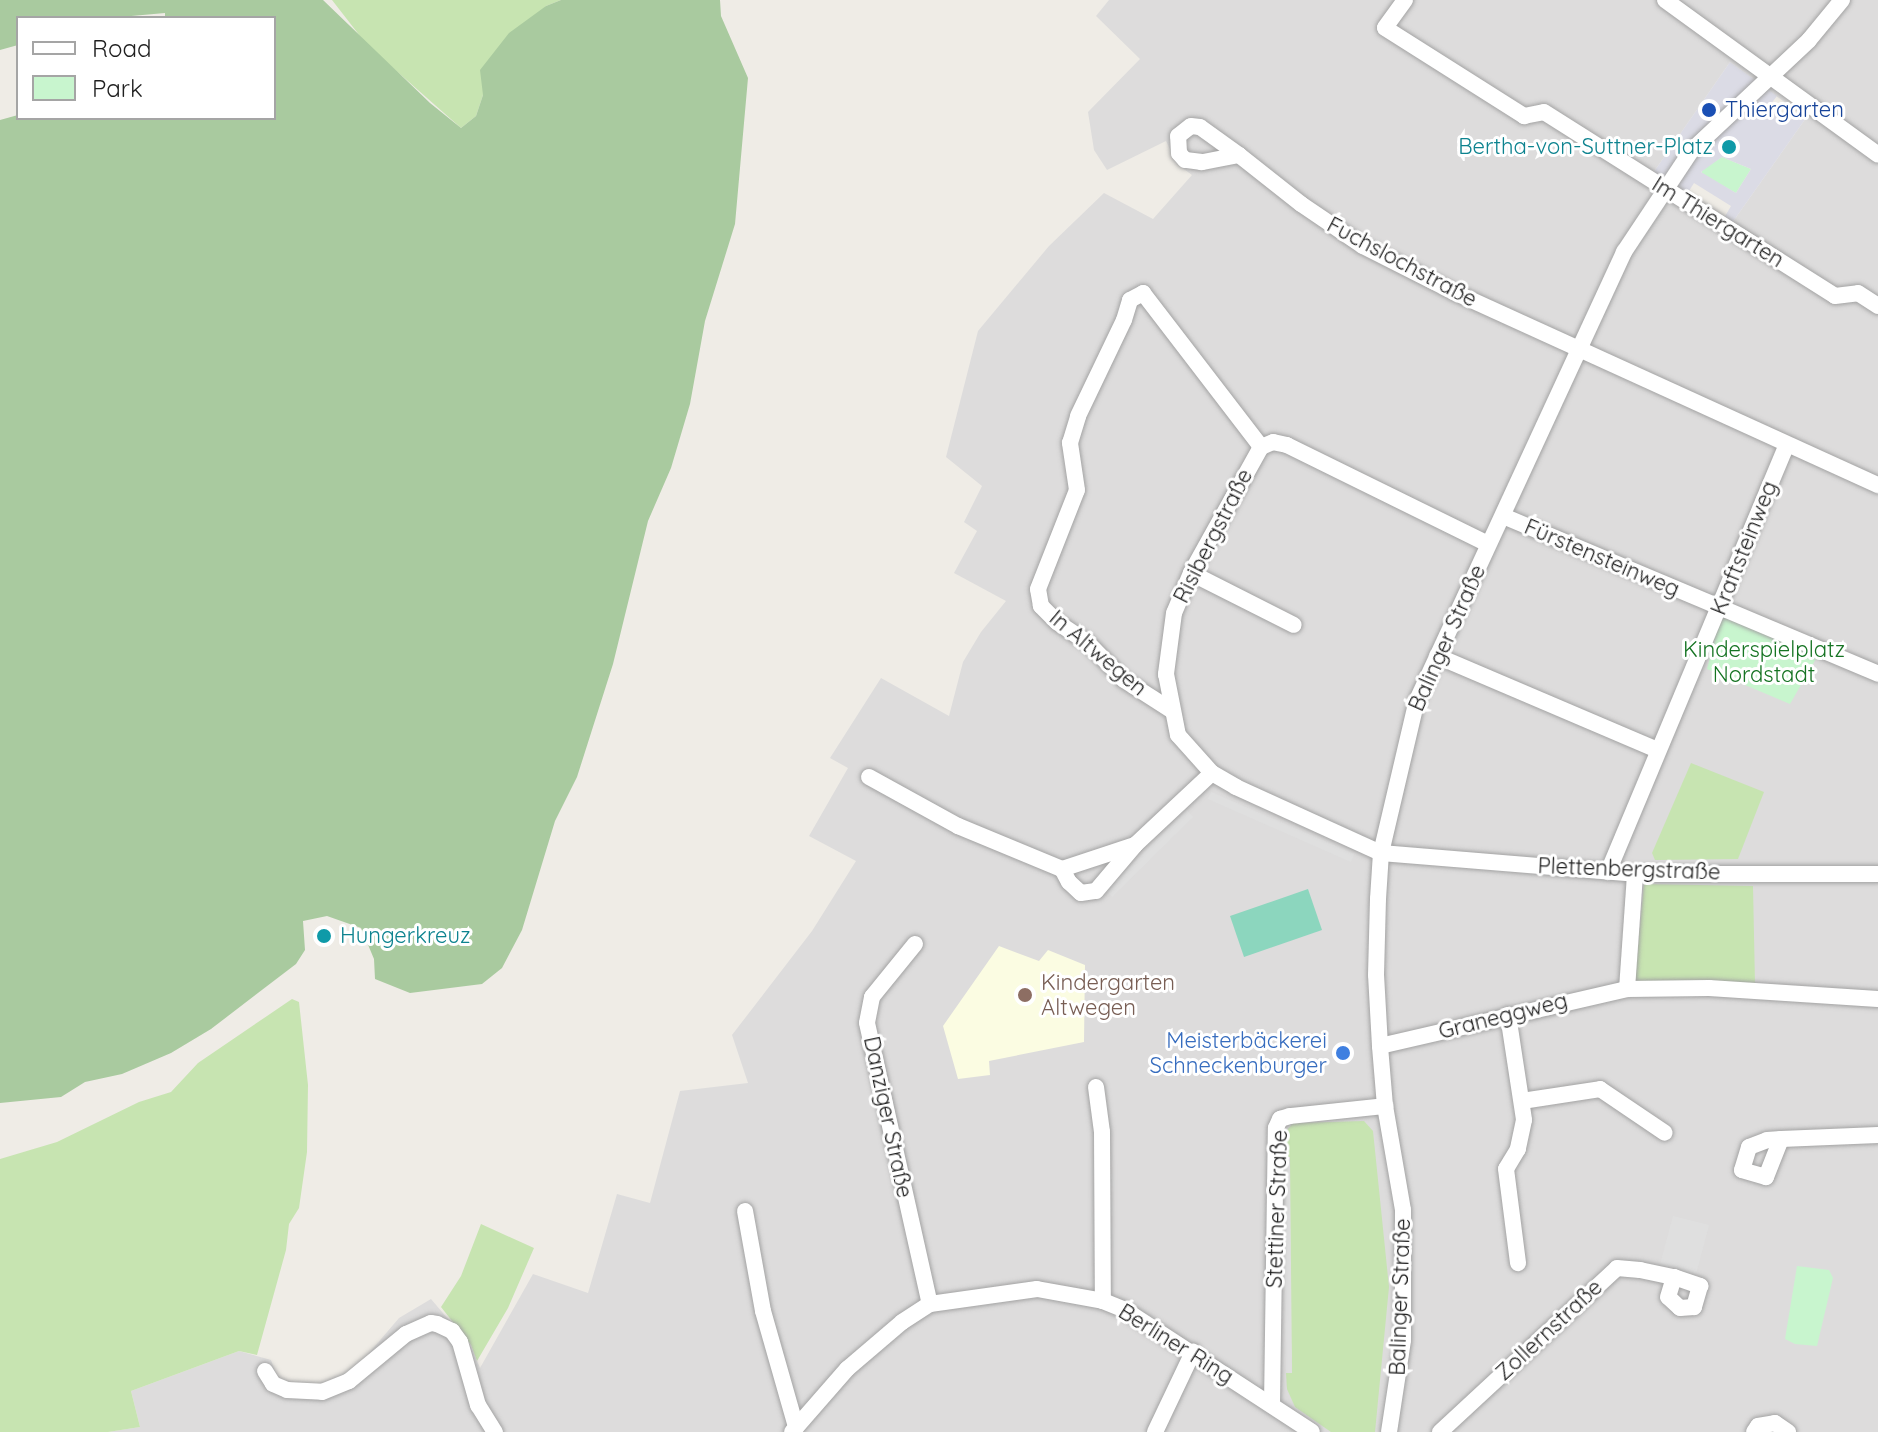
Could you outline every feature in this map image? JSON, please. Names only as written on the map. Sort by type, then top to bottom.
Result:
[{"type":"street","name":"Im Thiergarten","points":[[1405,0],[1385,28],[1524,116],[1544,112],[1835,296],[1858,293],[1878,306]]},
{"type":"street","points":[[1665,0],[1878,155]]},
{"type":"street","name":"Balinger Straße","points":[[1389,1432],[1403,1340],[1403,1210],[1385,1106],[1376,975],[1381,853],[1417,700],[1624,252],[1664,188],[1696,146],[1821,29],[1842,0]]},
{"type":"street","name":"Fuchslochstraße","points":[[1239,155],[1345,235],[1454,292],[1578,349]]},
{"type":"street","name":"In Altwegen","points":[[1171,710],[1124,680],[1088,643],[1057,622],[1041,606],[1038,589],[1077,490],[1070,443],[1078,416],[1124,320],[1130,300],[1143,293],[1261,447]]},
{"type":"street","points":[[1578,349],[1878,485]]},
{"type":"street","name":"Risibergstraße","points":[[1381,853],[1212,773],[1178,735],[1166,674],[1174,613],[1191,573],[1261,447],[1273,442],[1287,445],[1488,544]]},
{"type":"street","name":"Kraftsteinweg","points":[[1608,872],[1787,445]]},
{"type":"street","name":"Fürstensteinweg","points":[[1503,516],[1878,674]]},
{"type":"street","points":[[1191,573],[1294,625]]},
{"type":"street","points":[[1437,656],[1657,750]]},
{"type":"street","points":[[869,777],[958,826],[1062,869],[1069,882],[1081,893],[1096,891],[1135,845],[1212,773]]},
{"type":"street","points":[[1062,869],[1135,845]]},
{"type":"street","name":"Plettenbergstraße","points":[[1381,853],[1635,874],[1878,874]]},
{"type":"street","points":[[1627,989],[1635,874]]},
{"type":"street","name":"Danziger Straße","points":[[915,944],[872,997],[867,1023],[930,1304]]},
{"type":"street","name":"Graneggweg","points":[[1380,1046],[1627,989],[1709,988],[1878,999]]},
{"type":"street","points":[[1508,1015],[1524,1120],[1518,1149],[1506,1169],[1518,1263]]},
{"type":"street","points":[[1096,1087],[1102,1132],[1103,1301]]},
{"type":"street","points":[[1522,1101],[1600,1089],[1665,1133]]},
{"type":"street","name":"Stettiner Straße","points":[[1272,1405],[1276,1128],[1280,1119],[1290,1116],[1385,1106]]},
{"type":"street","points":[[1781,1139],[1878,1135]]},
{"type":"street","points":[[745,1211],[763,1311],[794,1429]]},
{"type":"street","name":"Zollernstraße","points":[[1440,1432],[1617,1268],[1674,1277]]},
{"type":"street","name":"Berliner Ring","points":[[794,1429],[847,1369],[902,1322],[930,1304],[1037,1289],[1103,1301],[1148,1323],[1312,1432]]},
{"type":"street","points":[[265,1371],[273,1384],[287,1390],[322,1392],[349,1381],[406,1334],[431,1323],[437,1324],[452,1331],[460,1342],[478,1405],[495,1432]]},
{"type":"street","points":[[1155,1432],[1193,1352]]},
{"type":"street","points":[[1754,1432],[1758,1426],[1775,1423],[1788,1432]]},
{"type":"shaded area","points":[[1109,0],[1878,0],[1878,1432],[108,1432],[140,1427],[131,1391],[239,1351],[271,1360],[278,1379],[290,1386],[323,1387],[346,1376],[399,1318],[431,1299],[471,1346],[480,1368],[533,1274],[588,1293],[617,1194],[650,1203],[680,1091],[748,1083],[732,1035],[812,931],[856,861],[809,836],[848,768],[830,758],[881,678],[949,716],[963,662],[981,632],[1006,601],[954,573],[977,531],[964,522],[982,486],[946,457],[978,331],[1049,246],[1104,193],[1153,219],[1192,175],[1177,164],[1166,141],[1107,170],[1094,150],[1088,112],[1140,59],[1096,16]],"holes":[[[1730,62],[1806,118],[1732,223],[1653,173]]]},
{"type":"shaded area","name":"Bertha-von-Suttner-Platz","points":[[1730,62],[1777,96],[1770,105],[1791,120],[1798,111],[1806,118],[1732,223],[1724,218],[1731,206],[1694,183],[1687,194],[1653,173]],"holes":[[[1722,157],[1751,169],[1736,193],[1701,172]]]},
{"type":"shaded area","points":[[1211,792],[1354,854],[1351,862],[1208,799]]},
{"type":"shaded area","points":[[1187,810],[1193,817],[1112,897],[1106,890]]},
{"type":"shaded area","name":"Kindergarten Altwegen","points":[[999,946],[1039,961],[1048,950],[1085,965],[1084,1042],[989,1061],[990,1075],[958,1079],[943,1026]]},
{"type":"shaded area","points":[[1283,1157],[1290,1157],[1292,1373],[1286,1373]]},
{"type":"shaded area","points":[[1673,1216],[1709,1225],[1696,1274],[1660,1265]]},
{"type":"green space","points":[[0,0],[323,0],[430,103],[461,128],[476,116],[483,95],[480,70],[509,33],[546,6],[561,0],[720,0],[721,16],[748,78],[735,224],[705,321],[690,404],[671,468],[648,521],[613,664],[577,777],[555,821],[522,930],[502,968],[482,984],[410,993],[375,979],[374,959],[361,928],[327,916],[303,921],[305,950],[296,964],[211,1029],[171,1053],[122,1074],[85,1082],[61,1097],[0,1103],[0,120],[16,116],[16,120],[276,120],[276,16],[165,16],[165,13],[16,16],[16,46],[0,50]]},
{"type":"green space","points":[[332,0],[561,0],[546,6],[483,95],[476,116],[461,128],[367,45]]},
{"type":"green space","points":[[1722,157],[1751,169],[1736,193],[1702,174],[1702,170]]},
{"type":"green space","name":"Kinderspielplatz Nordstadt","points":[[1720,617],[1772,634],[1817,657],[1790,704],[1707,669]]},
{"type":"green space","points":[[1691,763],[1764,792],[1738,859],[1655,860],[1652,853]]},
{"type":"green space","points":[[1644,884],[1753,886],[1755,984],[1634,989]]},
{"type":"green space","points":[[1308,889],[1322,930],[1244,957],[1230,916]]},
{"type":"green space","points":[[292,999],[299,1002],[308,1085],[307,1152],[299,1208],[289,1224],[286,1250],[257,1355],[239,1351],[131,1391],[140,1427],[108,1432],[0,1432],[0,1159],[57,1142],[139,1102],[171,1092],[198,1063]]},
{"type":"green space","points":[[1364,1121],[1373,1131],[1389,1287],[1375,1432],[1331,1432],[1295,1407],[1287,1389],[1286,1373],[1292,1373],[1285,1132],[1293,1123]]},
{"type":"green space","points":[[481,1224],[534,1248],[508,1308],[477,1361],[471,1345],[441,1307],[461,1276]]},
{"type":"green space","points":[[1797,1266],[1829,1270],[1833,1278],[1817,1346],[1795,1344],[1785,1339]]},
{"type":"place","name":"Thiergarten","points":[[1709,110]]},
{"type":"place","name":"Bertha-von-Suttner-Platz","points":[[1729,147]]},
{"type":"place","name":"Hungerkreuz","points":[[324,936]]},
{"type":"place","name":"Kindergarten Altwegen","points":[[1025,995]]},
{"type":"place","name":"Meisterbäckerei Schneckenburger","points":[[1343,1053]]}]
